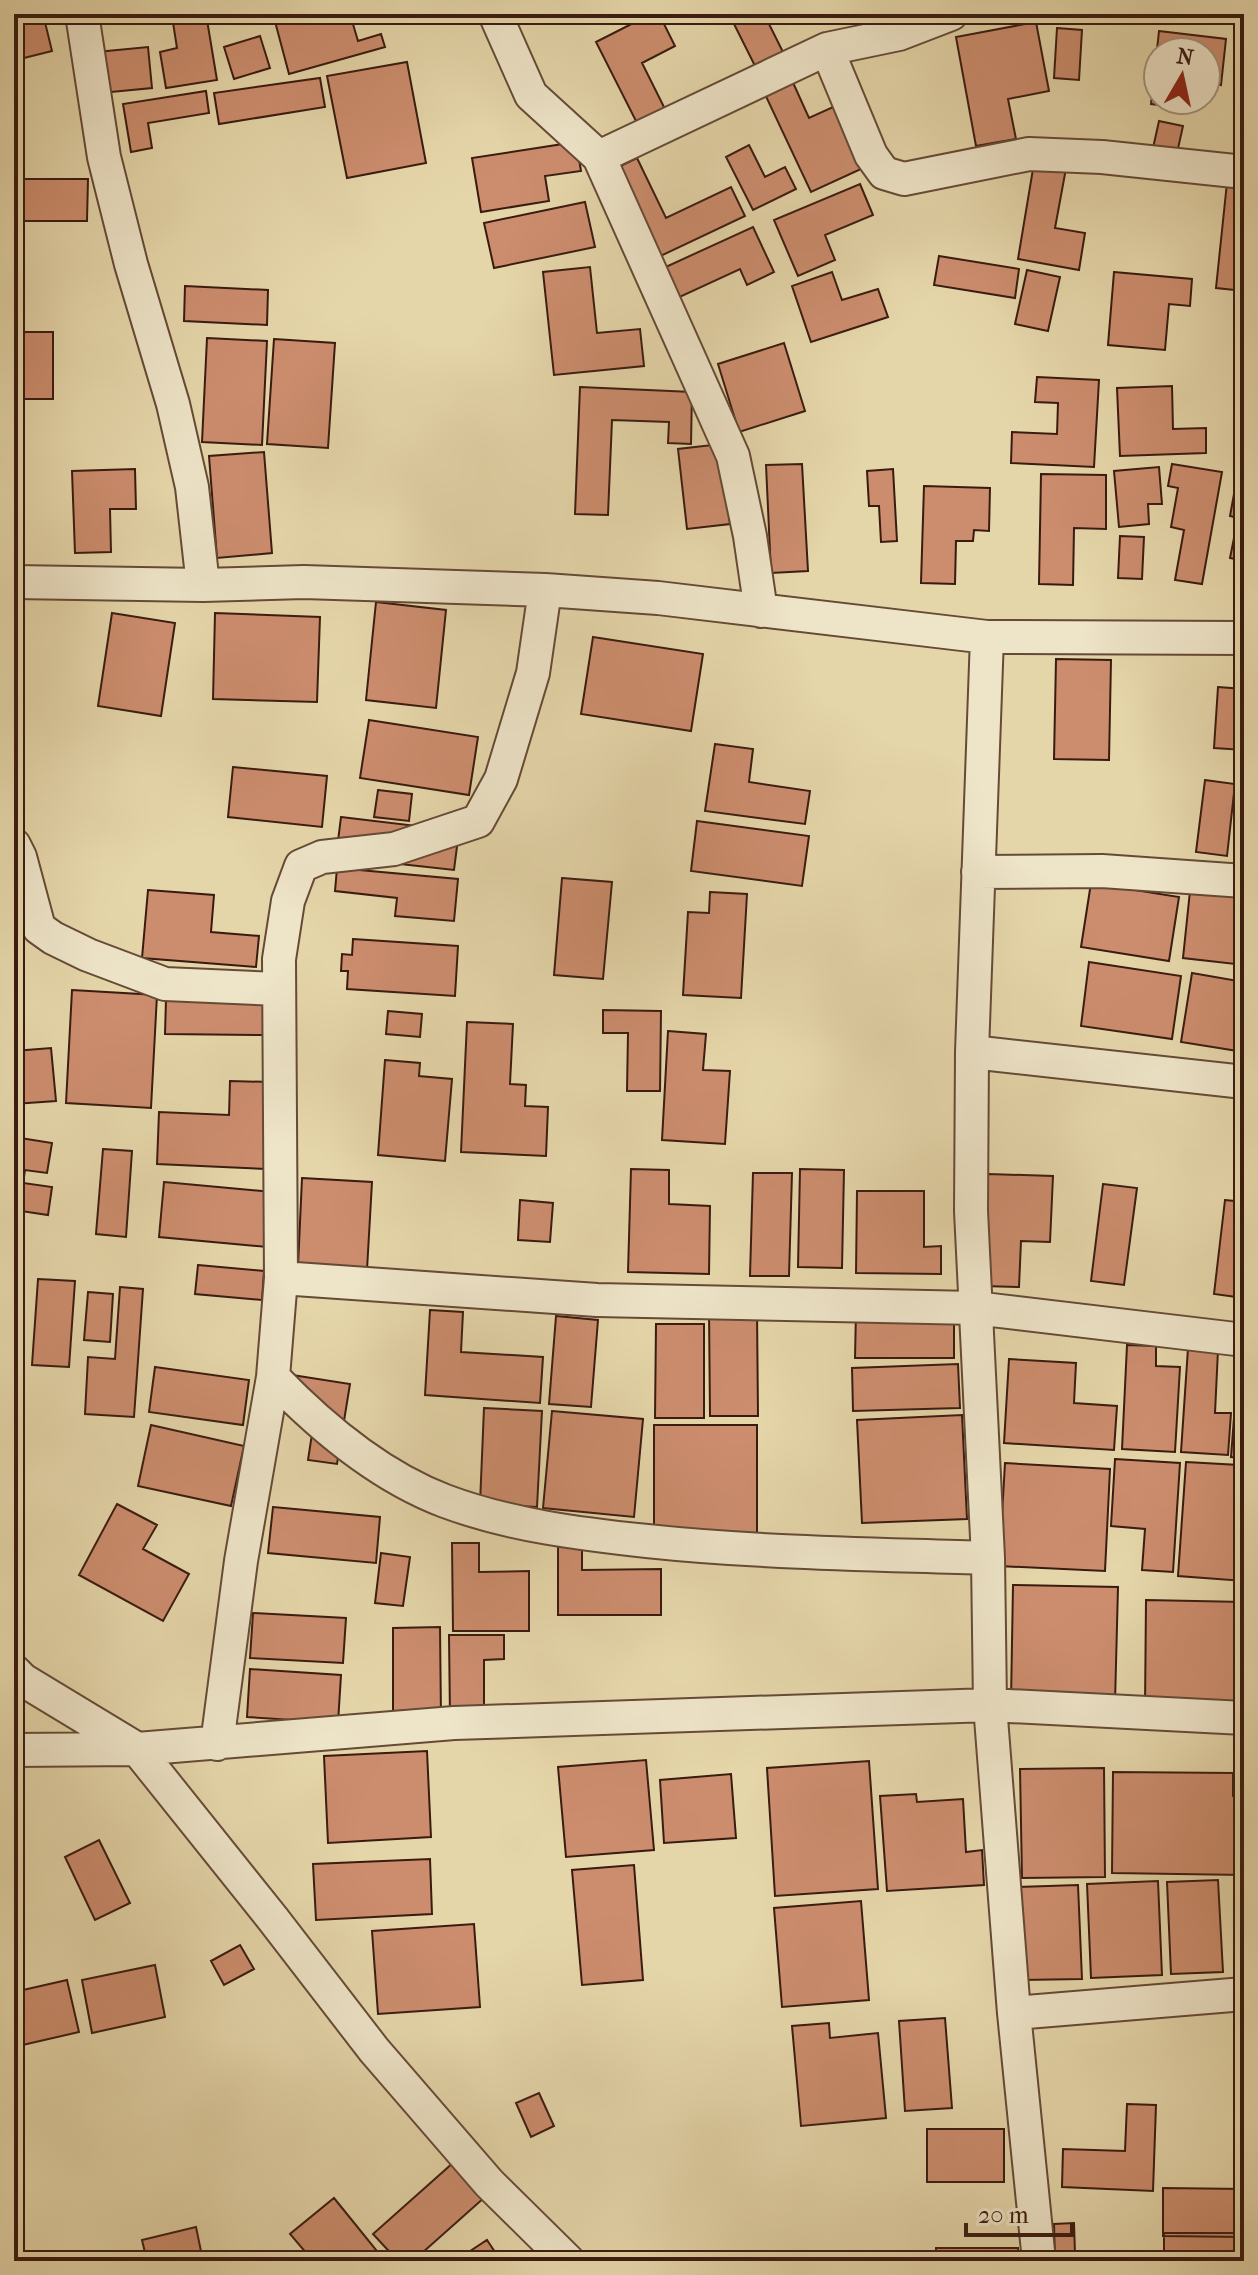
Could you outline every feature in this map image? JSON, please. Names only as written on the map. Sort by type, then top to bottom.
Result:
[{"type":"street","points":[[82,14],[104,157],[131,264],[173,404],[192,487],[203,585]]},
{"type":"street","points":[[495,14],[531,95],[599,157],[733,456],[750,536],[761,611]]},
{"type":"street","points":[[599,157],[827,49],[899,34],[951,14]]},
{"type":"street","points":[[827,49],[871,155],[884,173],[904,179],[1029,154],[1102,157],[1244,172]]},
{"type":"street","points":[[14,582],[203,585],[304,582],[545,590],[658,598],[987,637],[1244,638]]},
{"type":"street","points":[[217,1744],[241,1561],[273,1377],[281,1278],[279,959],[288,901],[301,866],[322,857],[394,849],[478,821],[501,779],[533,673],[545,590]]},
{"type":"street","points":[[987,637],[972,1052],[971,1211],[988,1558],[990,1705],[1014,2013],[1039,2261]]},
{"type":"street","points":[[14,845],[39,928],[53,938],[88,955],[165,984],[279,989]]},
{"type":"street","points":[[978,872],[1102,871],[1244,881]]},
{"type":"street","points":[[972,1052],[1244,1082]]},
{"type":"street","points":[[281,1278],[597,1300],[975,1308],[1244,1340]]},
{"type":"street","points":[[273,1377],[311,1417],[381,1468],[443,1500],[503,1518],[592,1536],[722,1549],[988,1558]]},
{"type":"street","points":[[14,1671],[23,1680],[137,1749],[374,2050],[489,2183],[568,2261]]},
{"type":"street","points":[[14,1750],[137,1749],[454,1723],[990,1705],[1244,1718]]},
{"type":"street","points":[[1014,2013],[1244,1994]]},
{"type":"building","points":[[14,14],[43,14],[52,51],[16,60]]},
{"type":"building","points":[[206,14],[217,80],[166,88],[160,52],[177,48],[172,16]]},
{"type":"building","points":[[273,14],[350,14],[358,41],[381,34],[385,47],[289,74]]},
{"type":"building","points":[[651,14],[659,14],[675,46],[642,63],[666,111],[638,125],[596,42]]},
{"type":"building","points":[[729,14],[764,14],[786,58],[758,72]]},
{"type":"building","points":[[1036,22],[1049,91],[1008,99],[1016,139],[976,146],[956,37]]},
{"type":"building","points":[[1057,28],[1082,30],[1079,80],[1054,78]]},
{"type":"building","points":[[1159,31],[1201,36],[1158,36]]},
{"type":"building","points":[[260,36],[270,68],[234,79],[224,47]]},
{"type":"building","points":[[1222,39],[1226,39],[1222,76]]},
{"type":"building","points":[[148,47],[152,88],[101,93],[97,52]]},
{"type":"building","points":[[407,62],[426,163],[347,178],[327,76]]},
{"type":"building","points":[[790,76],[809,118],[833,107],[861,169],[811,192],[762,88]]},
{"type":"building","points":[[320,78],[325,107],[219,124],[214,93]]},
{"type":"building","points":[[206,91],[209,113],[148,123],[152,148],[131,152],[123,104]]},
{"type":"building","points":[[1159,121],[1183,126],[1177,153],[1153,148]]},
{"type":"building","points":[[576,142],[581,171],[545,176],[549,201],[481,212],[472,158]]},
{"type":"building","points":[[749,145],[765,177],[785,167],[796,189],[753,210],[726,157]]},
{"type":"building","points":[[1035,157],[1067,163],[1055,228],[1085,233],[1079,270],[1018,259]]},
{"type":"building","points":[[637,158],[666,218],[731,187],[745,216],[652,260],[610,171]]},
{"type":"building","points":[[1228,173],[1244,175],[1244,291],[1216,288]]},
{"type":"building","points":[[14,179],[88,179],[87,221],[14,221]]},
{"type":"building","points":[[860,184],[873,215],[825,235],[835,260],[798,276],[774,220]]},
{"type":"building","points":[[585,202],[595,247],[494,268],[484,223]]},
{"type":"building","points":[[753,227],[774,272],[747,285],[740,269],[671,301],[657,271]]},
{"type":"building","points":[[939,256],[1019,269],[1015,298],[934,285]]},
{"type":"building","points":[[590,267],[597,333],[640,329],[644,366],[554,375],[543,272]]},
{"type":"building","points":[[1027,270],[1060,277],[1048,331],[1015,324]]},
{"type":"building","points":[[832,272],[842,300],[878,289],[888,317],[811,342],[792,286]]},
{"type":"building","points":[[1114,272],[1192,279],[1190,306],[1169,304],[1165,350],[1108,345]]},
{"type":"building","points":[[185,286],[268,290],[267,325],[184,321]]},
{"type":"building","points":[[14,332],[53,332],[53,399],[14,399]]},
{"type":"building","points":[[207,338],[267,341],[262,445],[202,442]]},
{"type":"building","points":[[274,339],[335,343],[328,448],[267,444]]},
{"type":"building","points":[[784,343],[805,411],[739,432],[718,364]]},
{"type":"building","points":[[1037,377],[1099,380],[1094,467],[1011,463],[1012,432],[1057,434],[1058,403],[1035,402]]},
{"type":"building","points":[[1172,386],[1173,429],[1206,428],[1206,453],[1120,456],[1117,388]]},
{"type":"building","points":[[580,387],[692,392],[691,444],[668,443],[669,422],[612,420],[608,515],[575,514]]},
{"type":"building","points":[[721,444],[730,524],[687,529],[678,449]]},
{"type":"building","points":[[264,452],[272,553],[217,558],[209,456]]},
{"type":"building","points":[[1240,461],[1244,462],[1244,561],[1230,558],[1238,518],[1230,516]]},
{"type":"building","points":[[802,464],[808,571],[771,573],[766,465]]},
{"type":"building","points":[[1172,464],[1222,472],[1202,584],[1175,580],[1184,530],[1171,527],[1178,488],[1168,486]]},
{"type":"building","points":[[1159,467],[1162,504],[1148,504],[1149,524],[1119,527],[1114,471]]},
{"type":"building","points":[[135,469],[136,509],[110,509],[111,552],[75,553],[72,471]]},
{"type":"building","points":[[893,469],[897,541],[881,542],[879,506],[869,506],[867,471]]},
{"type":"building","points":[[1041,474],[1106,475],[1106,529],[1074,528],[1073,585],[1039,584]]},
{"type":"building","points":[[924,486],[990,488],[989,531],[974,530],[973,541],[956,541],[955,584],[921,583]]},
{"type":"building","points":[[1120,536],[1144,537],[1142,579],[1118,578]]},
{"type":"building","points":[[376,602],[446,610],[436,708],[366,700]]},
{"type":"building","points":[[112,613],[175,623],[161,716],[98,706]]},
{"type":"building","points":[[215,613],[320,617],[317,702],[213,699]]},
{"type":"building","points":[[593,637],[703,654],[691,731],[581,714]]},
{"type":"building","points":[[1241,647],[1244,647],[1244,680],[1238,680]]},
{"type":"building","points":[[1056,659],[1111,660],[1109,760],[1054,759]]},
{"type":"building","points":[[1218,687],[1244,689],[1244,750],[1214,748]]},
{"type":"building","points":[[369,720],[478,737],[469,795],[360,778]]},
{"type":"building","points":[[715,744],[753,749],[749,782],[810,791],[805,824],[705,811]]},
{"type":"building","points":[[233,767],[327,776],[322,827],[228,817]]},
{"type":"building","points":[[1205,780],[1235,784],[1227,856],[1196,852]]},
{"type":"building","points":[[378,790],[412,794],[409,821],[374,817]]},
{"type":"building","points":[[341,817],[459,831],[454,870],[400,864],[338,841]]},
{"type":"building","points":[[697,821],[809,836],[802,886],[691,871]]},
{"type":"building","points":[[337,868],[458,879],[454,921],[395,916],[397,898],[335,891]]},
{"type":"building","points":[[562,878],[612,882],[603,979],[554,975]]},
{"type":"building","points":[[1091,883],[1179,897],[1169,961],[1081,947]]},
{"type":"building","points":[[148,890],[214,895],[211,932],[259,936],[256,967],[142,958]]},
{"type":"building","points":[[1190,891],[1244,897],[1244,965],[1183,958]]},
{"type":"building","points":[[710,892],[747,894],[741,998],[683,995],[688,912],[709,913]]},
{"type":"building","points":[[353,939],[458,946],[455,996],[347,989],[348,971],[341,971],[342,954],[352,955]]},
{"type":"building","points":[[1089,962],[1181,976],[1172,1039],[1081,1026]]},
{"type":"building","points":[[1192,973],[1244,982],[1244,1052],[1181,1042]]},
{"type":"building","points":[[72,990],[157,995],[151,1108],[66,1103]]},
{"type":"building","points":[[166,999],[264,1000],[263,1035],[165,1034]]},
{"type":"building","points":[[603,1010],[661,1011],[660,1091],[627,1091],[628,1033],[603,1033]]},
{"type":"building","points":[[388,1011],[422,1014],[420,1037],[386,1034]]},
{"type":"building","points":[[467,1022],[513,1024],[510,1084],[526,1085],[525,1106],[548,1107],[546,1156],[461,1152]]},
{"type":"building","points":[[668,1031],[706,1034],[703,1070],[730,1071],[725,1144],[662,1140]]},
{"type":"building","points":[[51,1048],[56,1101],[14,1104],[14,1051]]},
{"type":"building","points":[[385,1060],[420,1063],[419,1076],[452,1079],[445,1161],[378,1155]]},
{"type":"building","points":[[230,1081],[270,1082],[267,1169],[157,1164],[159,1112],[229,1115]]},
{"type":"building","points":[[14,1137],[52,1143],[47,1173],[25,1170],[23,1183],[52,1187],[48,1215],[14,1210]]},
{"type":"building","points":[[103,1149],[132,1151],[126,1237],[96,1234]]},
{"type":"building","points":[[631,1169],[669,1170],[669,1204],[710,1206],[709,1274],[628,1272]]},
{"type":"building","points":[[800,1169],[844,1170],[842,1268],[798,1267]]},
{"type":"building","points":[[753,1173],[792,1173],[789,1276],[750,1276]]},
{"type":"building","points":[[988,1174],[1053,1176],[1050,1242],[1021,1241],[1019,1287],[983,1286]]},
{"type":"building","points":[[302,1178],[372,1182],[367,1270],[298,1266]]},
{"type":"building","points":[[164,1182],[272,1192],[267,1247],[159,1237]]},
{"type":"building","points":[[1103,1184],[1137,1188],[1124,1285],[1091,1281]]},
{"type":"building","points":[[857,1191],[924,1191],[924,1247],[941,1246],[941,1274],[856,1273]]},
{"type":"building","points":[[520,1200],[553,1203],[550,1242],[518,1240]]},
{"type":"building","points":[[1225,1200],[1244,1202],[1244,1298],[1214,1294]]},
{"type":"building","points":[[198,1265],[264,1271],[262,1300],[195,1294]]},
{"type":"building","points":[[38,1279],[75,1281],[69,1367],[32,1365]]},
{"type":"building","points":[[120,1287],[143,1289],[134,1417],[85,1414],[88,1357],[115,1359]]},
{"type":"building","points":[[88,1292],[113,1294],[110,1342],[84,1340]]},
{"type":"building","points":[[430,1310],[463,1312],[461,1352],[543,1357],[540,1403],[425,1395]]},
{"type":"building","points":[[709,1310],[757,1310],[758,1416],[710,1416]]},
{"type":"building","points":[[856,1311],[954,1312],[954,1358],[855,1358]]},
{"type":"building","points":[[556,1316],[598,1320],[591,1407],[549,1404]]},
{"type":"building","points":[[656,1324],[704,1324],[704,1418],[655,1418]]},
{"type":"building","points":[[1127,1345],[1156,1346],[1156,1366],[1180,1367],[1175,1452],[1122,1449]]},
{"type":"building","points":[[1188,1348],[1218,1350],[1215,1413],[1231,1413],[1228,1455],[1181,1452]]},
{"type":"building","points":[[1009,1359],[1076,1363],[1074,1403],[1117,1406],[1114,1450],[1004,1443]]},
{"type":"building","points":[[958,1364],[960,1408],[853,1411],[852,1368]]},
{"type":"building","points":[[155,1367],[249,1380],[243,1425],[149,1412]]},
{"type":"building","points":[[286,1374],[350,1384],[337,1464],[308,1460],[316,1408]]},
{"type":"building","points":[[484,1408],[542,1411],[537,1507],[480,1504]]},
{"type":"building","points":[[552,1411],[643,1419],[634,1517],[543,1508]]},
{"type":"building","points":[[962,1415],[967,1519],[862,1523],[857,1420]]},
{"type":"building","points":[[1234,1418],[1244,1418],[1244,1458],[1231,1457]]},
{"type":"building","points":[[151,1425],[244,1446],[231,1506],[138,1486]]},
{"type":"building","points":[[654,1425],[757,1425],[757,1534],[654,1535]]},
{"type":"building","points":[[1115,1459],[1180,1463],[1173,1572],[1142,1570],[1145,1529],[1111,1526]]},
{"type":"building","points":[[1186,1462],[1239,1465],[1234,1535],[1244,1536],[1244,1581],[1178,1576]]},
{"type":"building","points":[[1005,1463],[1110,1469],[1105,1571],[999,1566]]},
{"type":"building","points":[[117,1504],[157,1525],[143,1549],[189,1574],[163,1621],[79,1575]]},
{"type":"building","points":[[273,1507],[380,1517],[376,1563],[268,1553]]},
{"type":"building","points":[[452,1543],[479,1543],[479,1572],[529,1571],[529,1631],[453,1631]]},
{"type":"building","points":[[582,1546],[582,1570],[661,1569],[661,1615],[558,1615],[558,1547]]},
{"type":"building","points":[[381,1553],[410,1557],[403,1606],[375,1603]]},
{"type":"building","points":[[1013,1585],[1118,1587],[1115,1703],[1011,1701]]},
{"type":"building","points":[[1146,1600],[1244,1602],[1244,1710],[1145,1709]]},
{"type":"building","points":[[253,1613],[346,1618],[343,1663],[250,1658]]},
{"type":"building","points":[[440,1627],[441,1718],[393,1719],[393,1628]]},
{"type":"building","points":[[449,1635],[504,1635],[504,1659],[484,1660],[484,1717],[450,1717]]},
{"type":"building","points":[[250,1669],[341,1675],[338,1723],[247,1717]]},
{"type":"building","points":[[427,1751],[431,1837],[328,1843],[324,1756]]},
{"type":"building","points":[[646,1760],[654,1850],[566,1857],[558,1767]]},
{"type":"building","points":[[869,1761],[878,1889],[775,1896],[767,1768]]},
{"type":"building","points":[[1104,1768],[1105,1877],[1022,1878],[1020,1769]]},
{"type":"building","points":[[1113,1772],[1233,1773],[1233,1796],[1244,1796],[1244,1875],[1112,1873]]},
{"type":"building","points":[[731,1774],[736,1838],[664,1843],[660,1780]]},
{"type":"building","points":[[916,1794],[917,1802],[963,1799],[966,1852],[982,1850],[984,1885],[887,1891],[880,1796]]},
{"type":"building","points":[[99,1840],[130,1903],[95,1920],[65,1857]]},
{"type":"building","points":[[430,1859],[432,1914],[316,1920],[313,1864]]},
{"type":"building","points":[[634,1865],[643,1980],[582,1985],[572,1870]]},
{"type":"building","points":[[1218,1880],[1223,1972],[1171,1974],[1167,1882]]},
{"type":"building","points":[[1158,1881],[1162,1975],[1091,1978],[1087,1884]]},
{"type":"building","points":[[1078,1885],[1082,1979],[1022,1980],[1018,1887]]},
{"type":"building","points":[[861,1901],[869,2000],[782,2007],[774,1908]]},
{"type":"building","points":[[474,1924],[480,2007],[378,2014],[372,1931]]},
{"type":"building","points":[[240,1945],[254,1969],[224,1985],[211,1961]]},
{"type":"building","points":[[155,1965],[165,2017],[92,2033],[82,1980]]},
{"type":"building","points":[[67,1980],[79,2032],[14,2047],[14,1992]]},
{"type":"building","points":[[945,2018],[952,2108],[905,2111],[899,2021]]},
{"type":"building","points":[[829,2023],[830,2038],[878,2033],[886,2118],[801,2126],[792,2026]]},
{"type":"building","points":[[539,2093],[554,2126],[531,2137],[516,2103]]},
{"type":"building","points":[[1127,2104],[1156,2105],[1153,2191],[1062,2187],[1063,2149],[1125,2151]]},
{"type":"building","points":[[927,2129],[1004,2129],[1004,2182],[927,2182]]},
{"type":"building","points":[[454,2162],[485,2197],[413,2261],[398,2261],[373,2234]]},
{"type":"building","points":[[1163,2188],[1244,2189],[1244,2237],[1163,2236]]},
{"type":"building","points":[[334,2198],[385,2261],[313,2261],[290,2234]]},
{"type":"building","points":[[1074,2223],[1075,2254],[1124,2252],[1125,2261],[1055,2261],[1054,2224]]},
{"type":"building","points":[[196,2227],[203,2261],[147,2261],[142,2240]]},
{"type":"building","points":[[1164,2233],[1244,2233],[1244,2261],[1164,2261]]},
{"type":"building","points":[[487,2240],[501,2261],[459,2261],[458,2259]]},
{"type":"building","points":[[936,2248],[1018,2248],[1018,2261],[936,2261]]}]
